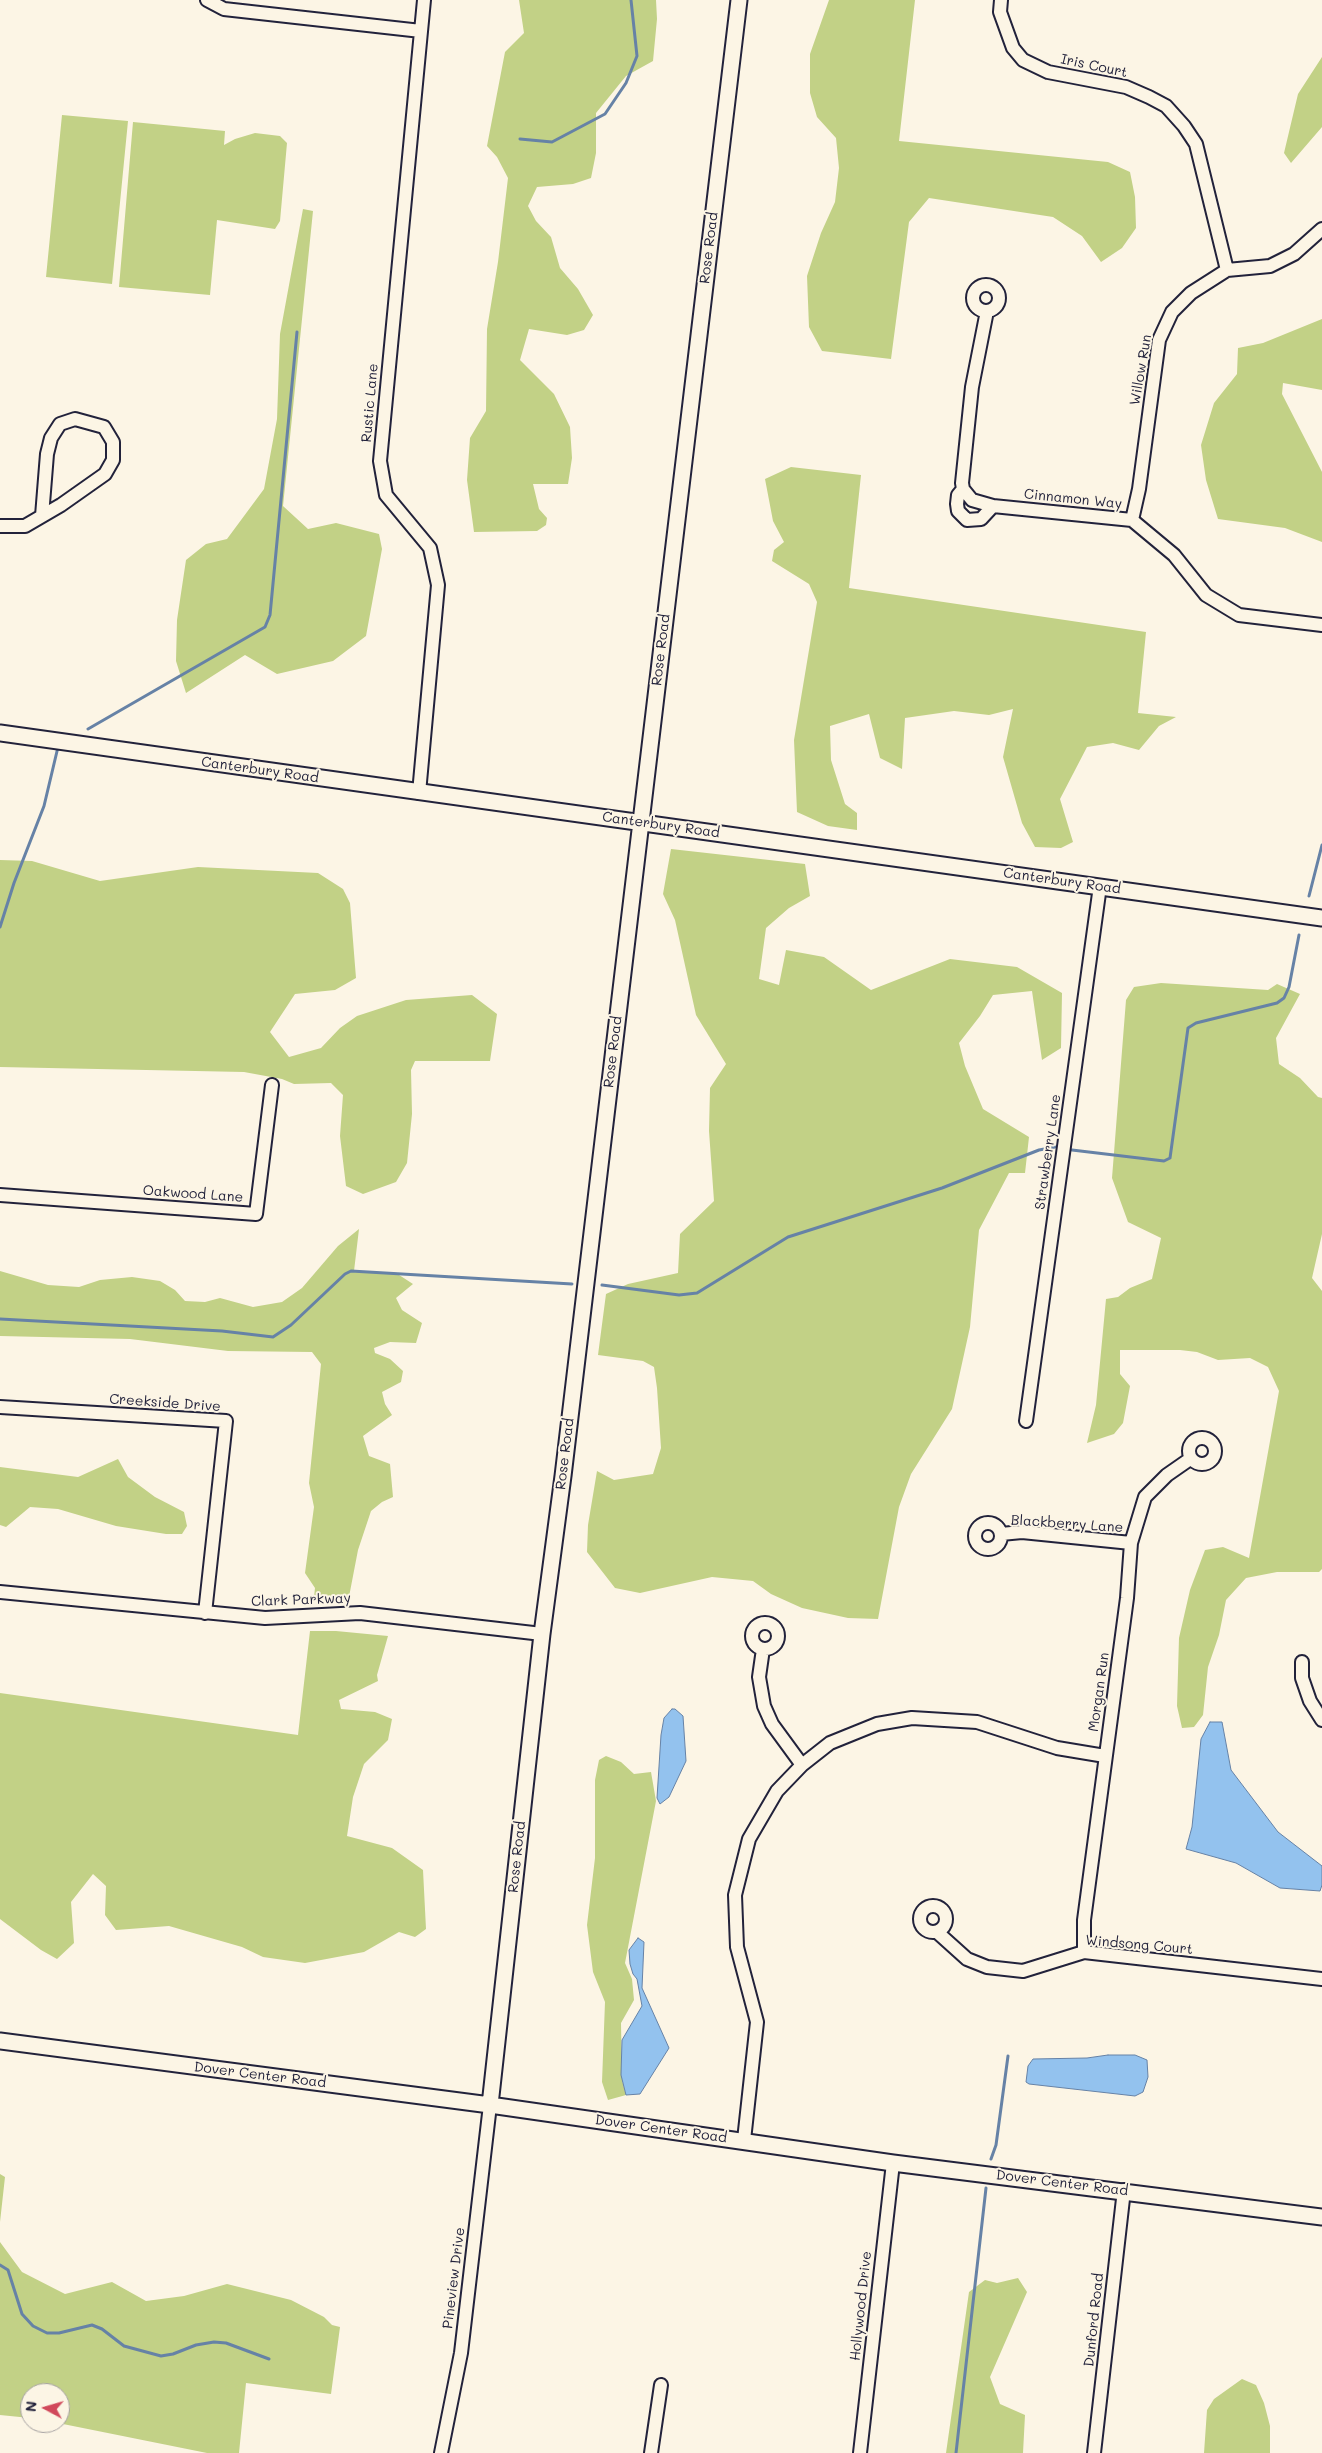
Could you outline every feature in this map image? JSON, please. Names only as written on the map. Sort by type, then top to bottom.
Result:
[{"type":"street","points":[[207,0],[224,9],[421,31]]},
{"type":"street","name":"Rustic Lane","points":[[419,793],[438,585],[430,548],[386,495],[380,461],[424,0]]},
{"type":"street","name":"Rose Road","points":[[490,2105],[542,1634],[739,0]]},
{"type":"street","name":"Iris Court","points":[[1001,0],[1000,12],[1013,48],[1023,60],[1048,72],[1126,87],[1149,96],[1166,106],[1184,126],[1196,144],[1227,270]]},
{"type":"street","name":"Willow Run","points":[[1132,520],[1139,489],[1159,340],[1172,312],[1191,293],[1227,270],[1270,266],[1294,254],[1322,229]]},
{"type":"street","points":[[987,311],[972,387],[963,489],[958,495],[957,504],[958,510],[967,520],[981,519],[993,506]]},
{"type":"street","points":[[0,526],[25,526],[68,501],[105,474],[113,460],[113,442],[104,427],[75,419],[60,424],[51,438],[47,454],[42,516]]},
{"type":"street","name":"Cinnamon Way","points":[[963,489],[972,500],[993,506],[1132,520],[1174,555],[1206,595],[1239,615],[1322,625]]},
{"type":"street","name":"Canterbury Road","points":[[0,733],[1322,918]]},
{"type":"street","name":"Strawberry Lane","points":[[1026,1421],[1100,886]]},
{"type":"street","name":"Oakwood Lane","points":[[0,1195],[256,1214],[272,1085]]},
{"type":"street","name":"Creekside Drive","points":[[0,1407],[226,1421],[205,1613]]},
{"type":"street","name":"Morgan Run","points":[[1084,1952],[1084,1920],[1127,1598],[1131,1543],[1145,1497],[1167,1475],[1190,1459]]},
{"type":"street","name":"Blackberry Lane","points":[[1002,1534],[1022,1532],[1131,1543]]},
{"type":"street","name":"Clark Parkway","points":[[0,1592],[265,1618],[360,1613],[542,1634]]},
{"type":"street","points":[[763,1649],[759,1677],[764,1706],[772,1724],[802,1765]]},
{"type":"street","points":[[1302,1662],[1302,1678],[1310,1701],[1322,1720]]},
{"type":"street","points":[[744,2140],[757,2022],[737,1947],[734,1908],[737,1882],[745,1851],[754,1828],[777,1791],[802,1765],[830,1743],[877,1724],[912,1718],[977,1722],[1057,1748],[1105,1756]]},
{"type":"street","name":"Windsong Court","points":[[937,1932],[967,1959],[987,1967],[1023,1971],[1084,1952],[1322,1979]]},
{"type":"street","name":"Dover Center Road","points":[[0,2041],[490,2105],[744,2140],[893,2163],[1124,2190],[1322,2217]]},
{"type":"street","name":"Pineview Drive","points":[[441,2453],[461,2353],[490,2105]]},
{"type":"street","name":"Hollywood Drive","points":[[860,2453],[893,2163]]},
{"type":"street","name":"Dunford Road","points":[[1094,2453],[1124,2190]]},
{"type":"street","points":[[650,2453],[661,2385]]},
{"type":"green space","points":[[519,0],[656,0],[657,19],[653,61],[626,76],[596,113],[596,153],[591,178],[573,184],[537,187],[528,206],[536,221],[551,237],[560,268],[578,289],[593,315],[584,330],[567,335],[529,329],[520,360],[554,394],[570,427],[572,458],[568,484],[533,484],[539,509],[547,518],[546,525],[537,531],[474,532],[467,480],[470,438],[486,411],[487,329],[498,262],[508,178],[497,157],[487,146],[505,52],[524,33]]},
{"type":"green space","points":[[829,0],[915,0],[899,141],[1108,162],[1130,172],[1135,197],[1136,228],[1122,248],[1101,262],[1082,236],[1053,217],[929,198],[909,222],[891,359],[822,351],[809,327],[807,276],[821,233],[835,202],[839,168],[836,138],[817,117],[810,93],[810,54]]},
{"type":"green space","points":[[1322,57],[1322,127],[1291,163],[1284,153],[1298,94]]},
{"type":"green space","points":[[62,115],[128,121],[112,284],[46,277]]},
{"type":"green space","points":[[133,122],[225,131],[224,145],[235,139],[255,133],[280,136],[287,143],[280,221],[275,229],[217,220],[210,295],[119,287]]},
{"type":"green space","points":[[303,209],[313,211],[283,506],[308,529],[336,523],[379,534],[382,549],[366,636],[333,661],[277,674],[245,655],[186,693],[176,661],[177,620],[186,560],[206,544],[227,539],[264,489],[277,419],[280,334]]},
{"type":"green space","points":[[1322,319],[1322,390],[1283,383],[1282,394],[1322,472],[1322,542],[1285,528],[1218,519],[1206,480],[1201,445],[1214,403],[1237,374],[1238,348],[1263,343]]},
{"type":"green space","points":[[791,467],[861,475],[849,588],[1146,632],[1138,713],[1176,717],[1159,726],[1139,750],[1113,743],[1087,747],[1060,799],[1073,842],[1061,848],[1035,847],[1022,823],[1003,757],[1013,709],[989,715],[954,711],[905,718],[902,769],[880,758],[869,714],[830,726],[831,760],[845,804],[857,813],[857,830],[828,826],[797,812],[794,740],[817,602],[809,584],[772,561],[774,550],[784,542],[773,521],[765,479]]},
{"type":"green space","points":[[671,849],[805,864],[810,896],[789,908],[766,928],[759,979],[779,985],[786,950],[824,957],[871,990],[950,959],[1017,967],[1062,993],[1061,1048],[1042,1060],[1032,991],[993,995],[980,1016],[959,1043],[965,1066],[983,1109],[1029,1137],[1025,1173],[1009,1173],[979,1230],[970,1327],[952,1409],[911,1474],[899,1507],[878,1619],[848,1618],[802,1608],[771,1594],[753,1581],[712,1577],[640,1593],[615,1588],[587,1552],[588,1525],[597,1471],[614,1480],[653,1474],[661,1448],[654,1367],[643,1361],[598,1355],[606,1294],[628,1284],[678,1273],[680,1234],[714,1201],[709,1131],[710,1088],[726,1064],[696,1015],[675,920],[663,894]]},
{"type":"green space","points":[[0,860],[32,861],[100,881],[198,867],[318,873],[343,889],[350,903],[356,978],[335,990],[295,994],[270,1032],[289,1057],[321,1048],[340,1028],[357,1016],[406,1000],[472,995],[497,1014],[490,1061],[415,1061],[411,1070],[412,1114],[407,1163],[396,1182],[363,1194],[346,1186],[340,1136],[343,1095],[331,1083],[294,1084],[282,1079],[244,1072],[0,1067]]},
{"type":"green space","points":[[1161,983],[1268,990],[1277,984],[1300,994],[1276,1038],[1279,1064],[1300,1078],[1318,1097],[1322,1098],[1322,1234],[1312,1278],[1322,1291],[1322,1569],[1319,1572],[1277,1572],[1246,1578],[1226,1600],[1219,1635],[1208,1667],[1203,1715],[1194,1727],[1182,1728],[1177,1706],[1179,1638],[1190,1590],[1205,1550],[1223,1547],[1249,1558],[1279,1391],[1268,1367],[1250,1358],[1218,1360],[1197,1352],[1180,1350],[1120,1350],[1120,1374],[1130,1386],[1123,1423],[1114,1434],[1087,1443],[1096,1405],[1106,1299],[1118,1297],[1130,1288],[1152,1279],[1161,1238],[1128,1222],[1112,1178],[1126,1000],[1134,987]]},
{"type":"green space","points":[[359,1229],[354,1271],[396,1273],[413,1284],[396,1298],[402,1310],[422,1323],[416,1343],[390,1342],[374,1348],[375,1353],[390,1359],[403,1371],[401,1382],[382,1392],[385,1404],[392,1415],[363,1436],[369,1456],[390,1464],[393,1497],[382,1502],[371,1511],[358,1550],[348,1602],[314,1597],[315,1588],[305,1573],[314,1507],[309,1483],[321,1364],[312,1352],[228,1351],[130,1339],[0,1336],[0,1271],[48,1285],[79,1287],[100,1280],[132,1277],[160,1281],[175,1290],[185,1301],[205,1302],[220,1298],[253,1307],[282,1302],[302,1288],[338,1246]]},
{"type":"green space","points":[[118,1459],[128,1477],[155,1497],[184,1512],[187,1526],[182,1534],[166,1534],[116,1526],[58,1509],[30,1507],[6,1527],[0,1525],[0,1467],[78,1477]]},
{"type":"green space","points":[[310,1631],[336,1631],[388,1636],[377,1675],[378,1681],[339,1700],[341,1709],[375,1712],[392,1719],[388,1740],[364,1764],[353,1797],[347,1836],[392,1848],[423,1870],[426,1929],[415,1937],[399,1932],[364,1952],[305,1963],[263,1957],[242,1947],[169,1926],[116,1930],[105,1915],[106,1886],[93,1874],[71,1902],[74,1943],[57,1959],[41,1950],[0,1919],[0,1693],[298,1735]]},
{"type":"green space","points":[[606,1756],[621,1762],[634,1774],[651,1772],[656,1801],[625,1963],[632,1979],[634,2000],[621,2023],[622,2080],[626,2095],[608,2100],[602,2082],[605,2002],[593,1972],[587,1925],[595,1858],[595,1780],[599,1760]]},
{"type":"green space","points":[[0,2174],[5,2177],[0,2222]]},
{"type":"green space","points":[[0,2242],[22,2272],[65,2294],[112,2282],[146,2301],[184,2296],[227,2284],[291,2300],[324,2317],[332,2325],[340,2327],[331,2394],[246,2383],[239,2453],[207,2453],[70,2425],[70,2383],[20,2383],[20,2417],[0,2415]]},
{"type":"green space","points":[[1018,2278],[1027,2292],[990,2377],[1000,2404],[1025,2415],[1023,2453],[946,2453],[969,2292],[985,2280],[997,2283]]},
{"type":"green space","points":[[1242,2379],[1256,2385],[1264,2403],[1270,2426],[1270,2453],[1204,2453],[1207,2410],[1214,2399]]},
{"type":"water","points":[[672,1709],[675,1709],[683,1716],[686,1761],[669,1797],[660,1804],[657,1798],[661,1735],[664,1718]]},
{"type":"water","points":[[1210,1722],[1222,1722],[1231,1770],[1278,1832],[1322,1866],[1322,1885],[1320,1891],[1280,1888],[1236,1863],[1186,1849],[1192,1827],[1201,1739]]},
{"type":"water","points":[[638,1938],[644,1942],[642,1988],[669,2048],[640,2094],[626,2095],[621,2075],[622,2040],[642,2006],[637,1979],[633,1974],[630,1964],[629,1950]]},
{"type":"water","points":[[1108,2055],[1135,2055],[1147,2060],[1148,2077],[1143,2092],[1135,2096],[1029,2084],[1026,2082],[1028,2066],[1033,2059],[1087,2058]]},
{"type":"waterway","points":[[520,139],[552,142],[605,114],[626,83],[637,56],[631,0]]},
{"type":"waterway","points":[[88,729],[265,627],[270,615],[297,332]]},
{"type":"waterway","points":[[0,927],[14,883],[44,806],[58,747]]},
{"type":"waterway","points":[[1309,896],[1322,845]]},
{"type":"waterway","points":[[1072,1150],[1164,1161],[1170,1158],[1188,1028],[1196,1023],[1277,1003],[1284,998],[1289,987],[1299,935]]},
{"type":"waterway","points":[[602,1285],[679,1295],[697,1293],[788,1237],[942,1188],[1039,1150],[1055,1147]]},
{"type":"waterway","points":[[0,1319],[222,1331],[273,1337],[291,1325],[345,1274],[351,1271],[572,1284]]},
{"type":"waterway","points":[[991,2159],[996,2145],[1008,2056]]},
{"type":"waterway","points":[[956,2453],[986,2188]]},
{"type":"waterway","points":[[0,2265],[8,2270],[22,2314],[33,2326],[47,2333],[59,2333],[92,2325],[102,2329],[124,2346],[161,2356],[173,2354],[196,2345],[214,2342],[226,2343],[269,2359]]}]
